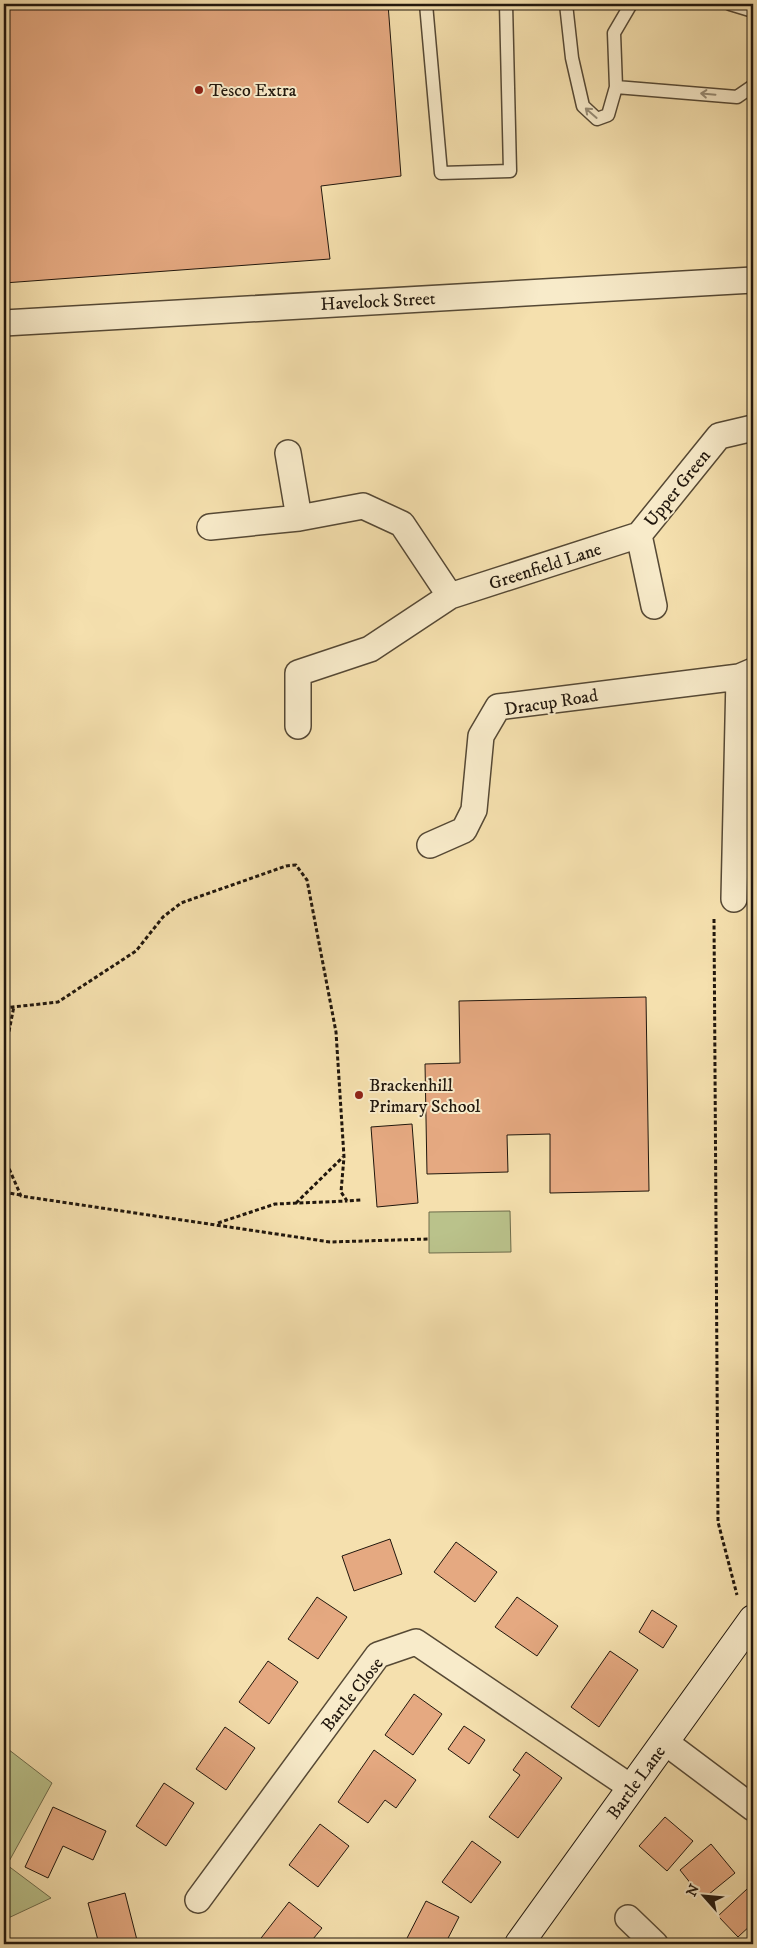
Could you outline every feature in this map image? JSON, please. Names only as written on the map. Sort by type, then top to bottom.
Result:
[{"type":"street","name":"Havelock Street","points":[[4,323],[753,280]]},
{"type":"street","name":"Upper Green","points":[[654,606],[639,535],[719,436],[753,428]]},
{"type":"street","points":[[288,453],[299,518]]},
{"type":"street","points":[[210,527],[299,518],[363,506],[402,524],[450,596]]},
{"type":"street","name":"Greenfield Lane","points":[[298,726],[298,673],[370,649],[450,596],[639,535]]},
{"type":"street","name":"Dracup Road","points":[[430,845],[464,830],[474,810],[481,736],[498,707],[746,674],[734,899]]},
{"type":"street","name":"Bartle Lane","points":[[519,1944],[749,1625]]},
{"type":"street","name":"Bartle Close","points":[[198,1900],[378,1655],[416,1642],[632,1788]]},
{"type":"street","points":[[664,1742],[753,1808]]},
{"type":"street","points":[[628,1918],[655,1944]]},
{"type":"lane","points":[[426,4],[441,173],[510,171],[506,4]]},
{"type":"lane","points":[[566,4],[572,58],[583,106],[597,119],[608,115],[616,87],[614,33],[631,4]]},
{"type":"lane","points":[[730,4],[753,11]]},
{"type":"lane","points":[[616,87],[736,97],[753,86]]},
{"type":"path","points":[[4,1008],[58,1002],[136,951],[163,917],[181,903],[286,866],[296,865],[308,880],[336,1032],[344,1157],[341,1192],[347,1201]]},
{"type":"path","points":[[734,899],[714,899],[718,1522],[749,1625]]},
{"type":"path","points":[[4,1057],[14,1006]]},
{"type":"path","points":[[4,1157],[21,1196]]},
{"type":"path","points":[[295,1203],[344,1157]]},
{"type":"path","points":[[4,1192],[330,1242],[429,1239]]},
{"type":"path","points":[[217,1224],[275,1204],[361,1200]]},
{"type":"green space","points":[[510,1211],[511,1252],[429,1253],[429,1212]]},
{"type":"green space","points":[[4,1746],[52,1783],[7,1865],[51,1898],[4,1920]]},
{"type":"building","name":"Tesco Extra","points":[[4,4],[388,4],[401,176],[321,186],[330,259],[4,283]]},
{"type":"building","points":[[646,997],[649,1191],[550,1193],[550,1134],[507,1135],[508,1172],[427,1174],[425,1064],[460,1063],[459,1001]]},
{"type":"building","points":[[412,1124],[418,1203],[377,1207],[371,1127]]},
{"type":"building","points":[[390,1539],[402,1574],[354,1591],[342,1556]]},
{"type":"building","points":[[456,1542],[497,1572],[475,1602],[434,1572]]},
{"type":"building","points":[[317,1597],[347,1617],[318,1659],[288,1639]]},
{"type":"building","points":[[517,1597],[558,1626],[537,1656],[495,1627]]},
{"type":"building","points":[[652,1610],[677,1626],[663,1648],[639,1632]]},
{"type":"building","points":[[610,1651],[638,1670],[599,1727],[571,1707]]},
{"type":"building","points":[[268,1661],[298,1682],[269,1724],[239,1702]]},
{"type":"building","points":[[414,1694],[442,1714],[413,1755],[385,1735]]},
{"type":"building","points":[[464,1726],[485,1740],[469,1764],[448,1749]]},
{"type":"building","points":[[225,1727],[255,1748],[226,1790],[196,1769]]},
{"type":"building","points":[[374,1750],[416,1780],[396,1808],[385,1800],[368,1823],[338,1802]]},
{"type":"building","points":[[526,1752],[562,1778],[518,1838],[489,1817],[520,1775],[513,1770]]},
{"type":"building","points":[[164,1783],[194,1803],[166,1846],[136,1826]]},
{"type":"building","points":[[53,1807],[106,1831],[93,1860],[63,1846],[48,1878],[25,1867]]},
{"type":"building","points":[[665,1817],[693,1841],[667,1871],[639,1846]]},
{"type":"building","points":[[320,1824],[349,1846],[318,1887],[289,1865]]},
{"type":"building","points":[[472,1841],[501,1862],[471,1903],[442,1882]]},
{"type":"building","points":[[711,1844],[735,1873],[703,1899],[680,1870]]},
{"type":"building","points":[[747,1889],[753,1896],[753,1923],[738,1937],[718,1916]]},
{"type":"building","points":[[125,1893],[138,1944],[99,1944],[88,1903]]},
{"type":"building","points":[[426,1901],[459,1917],[445,1944],[404,1944]]},
{"type":"building","points":[[289,1902],[322,1928],[309,1944],[261,1944],[258,1942]]},
{"type":"place","name":"Tesco Extra","points":[[199,90]]},
{"type":"place","name":"Brackenhill Primary School","points":[[359,1095]]}]
